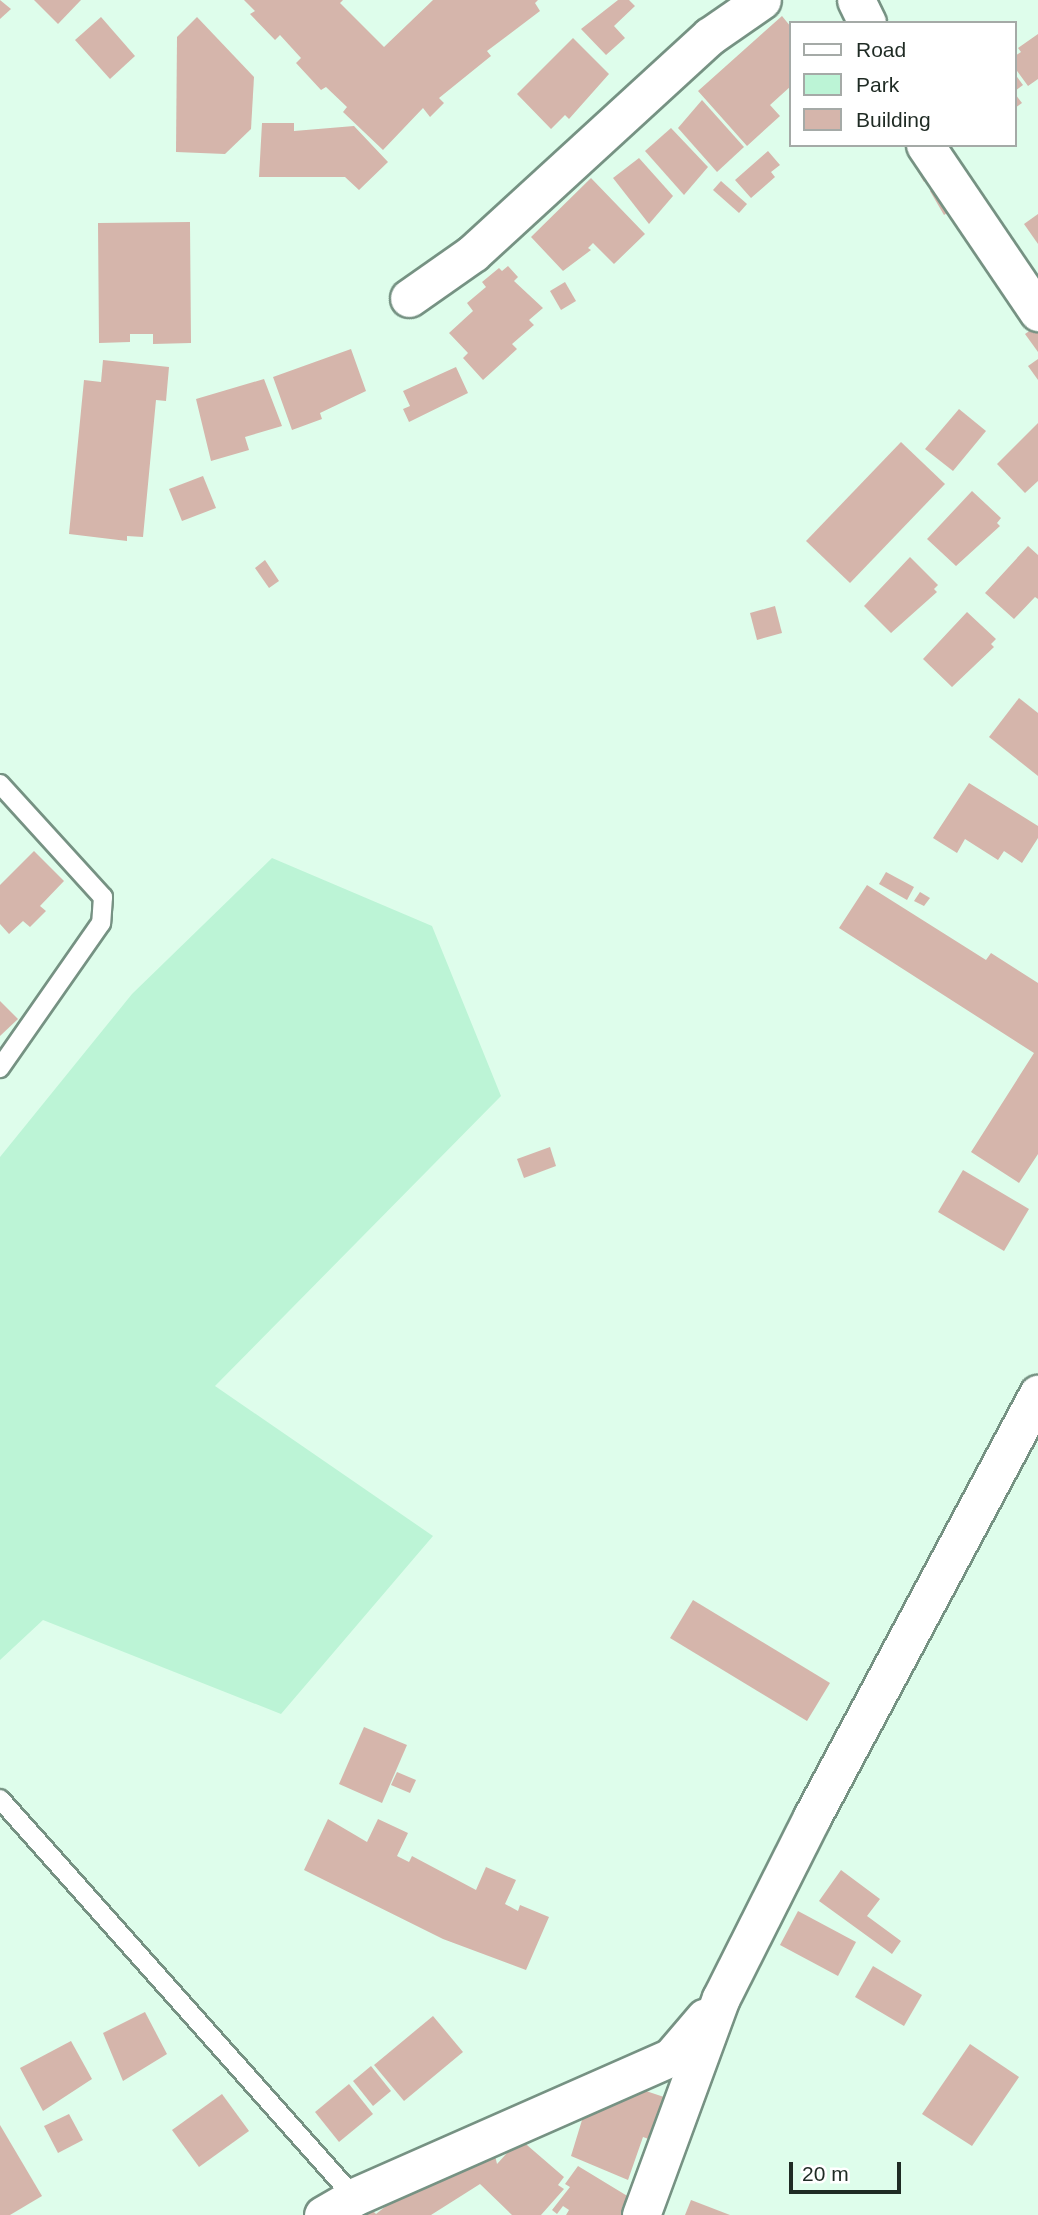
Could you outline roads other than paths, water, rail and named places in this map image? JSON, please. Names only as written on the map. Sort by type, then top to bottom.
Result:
[{"type":"street","points":[[409,298],[472,253],[710,36],[762,0]]},
{"type":"street","points":[[856,0],[866,21]]},
{"type":"street","points":[[926,147],[1038,312]]},
{"type":"street","points":[[641,2215],[721,1998],[1038,1394]]},
{"type":"street","points":[[323,2215],[354,2197],[671,2057],[721,1998]]},
{"type":"lane","points":[[0,784],[103,897],[101,923],[0,1068]]},
{"type":"lane","points":[[0,1799],[354,2197]]}]
